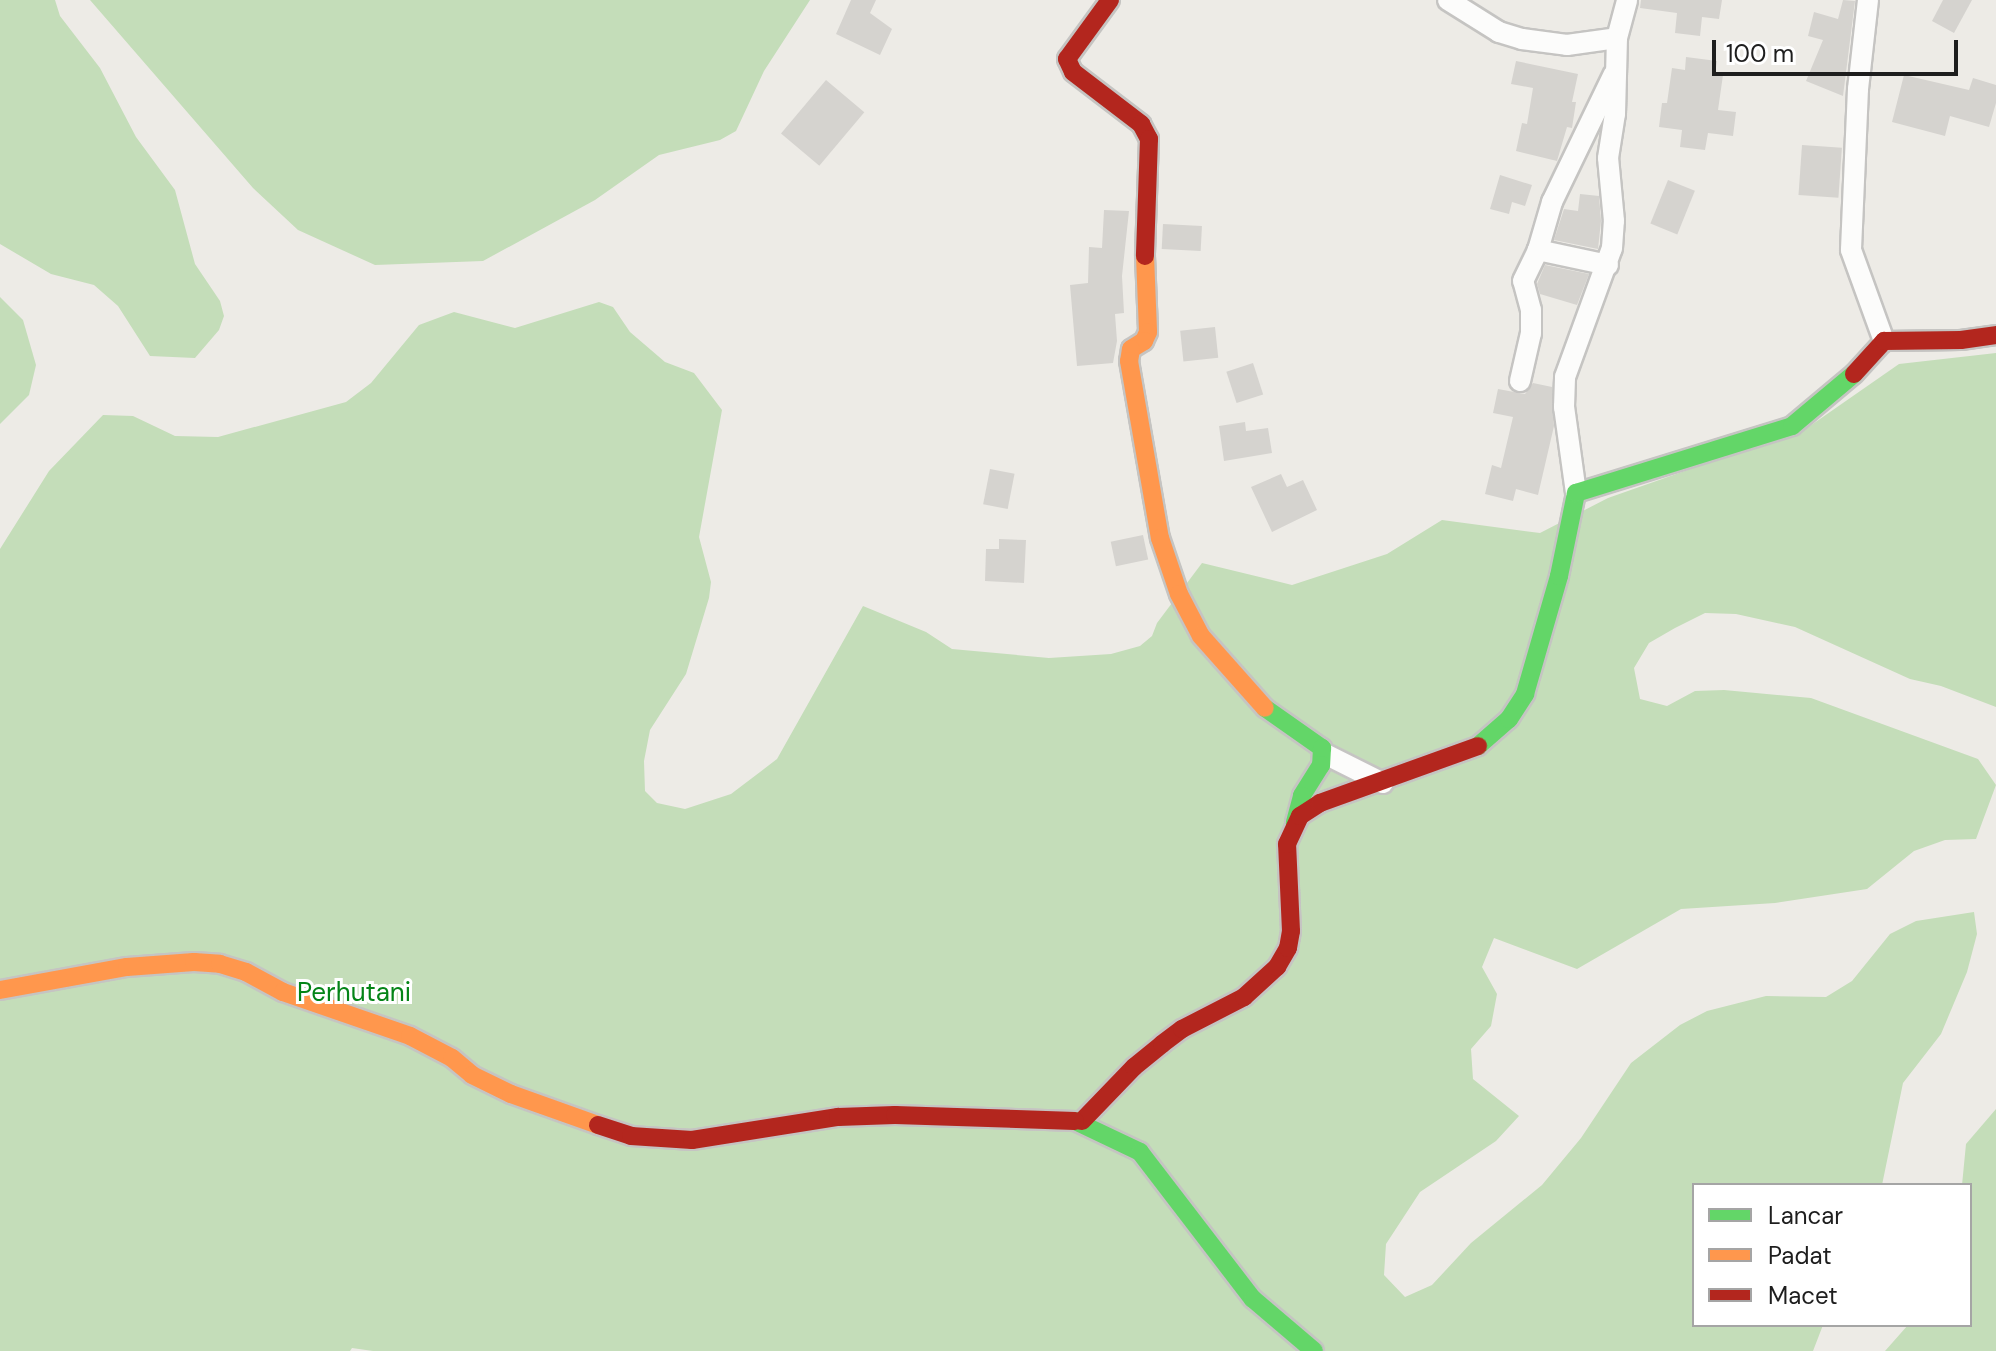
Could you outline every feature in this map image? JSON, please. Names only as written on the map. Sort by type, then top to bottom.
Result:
[{"type":"street","points":[[1082,1121],[1134,1067],[1162,1044],[1182,1029],[1244,997],[1277,967],[1288,948],[1291,931],[1286,857],[1289,834],[1302,796],[1321,765],[1323,753],[1318,743],[1262,706],[1201,636],[1179,594],[1160,538],[1129,361],[1131,349],[1144,341],[1148,332],[1144,239],[1149,139],[1141,124],[1073,72],[1067,59],[1110,0]]},
{"type":"street","points":[[1448,0],[1499,32],[1522,39],[1567,45],[1617,38]]},
{"type":"street","points":[[1295,823],[1320,803],[1472,750],[1489,740],[1509,719],[1525,694],[1559,576],[1568,517],[1576,493],[1564,407],[1565,377],[1608,265],[1614,236],[1608,174],[1617,38],[1627,0]]},
{"type":"street","points":[[1868,0],[1858,89],[1851,250],[1884,341]]},
{"type":"street","points":[[1520,381],[1531,333],[1531,310],[1523,281],[1538,250],[1552,202],[1616,70]]},
{"type":"street","points":[[1538,250],[1608,265]]},
{"type":"street","points":[[1576,493],[1792,426],[1841,388],[1884,341],[1961,340],[1996,335]]},
{"type":"street","points":[[1323,753],[1383,783]]},
{"type":"street","points":[[0,990],[127,967],[194,962],[220,964],[246,972],[283,992],[410,1036],[452,1058],[472,1075],[511,1094],[631,1136],[660,1140],[692,1140],[801,1120],[838,1117],[922,1115],[1082,1121],[1140,1152],[1253,1299],[1314,1351]]},
{"type":"green space","points":[[0,0],[55,0],[60,16],[100,68],[136,137],[175,190],[195,264],[220,301],[224,316],[219,330],[195,358],[150,356],[118,306],[94,285],[51,274],[0,244]]},
{"type":"green space","points":[[90,0],[810,0],[764,71],[736,131],[720,140],[659,155],[595,200],[483,261],[375,265],[298,230],[253,188]]},
{"type":"green space","points":[[0,297],[23,320],[36,365],[29,395],[0,424]]},
{"type":"green space","name":"Perhutani","points":[[599,302],[613,307],[630,332],[665,362],[694,373],[722,410],[699,537],[711,582],[709,598],[686,674],[650,730],[644,761],[645,791],[657,803],[685,809],[731,794],[777,759],[863,606],[926,632],[952,649],[1049,658],[1111,654],[1140,646],[1152,636],[1157,623],[1202,563],[1292,585],[1387,554],[1442,520],[1540,533],[1608,498],[1807,428],[1899,364],[1996,353],[1996,707],[1941,686],[1910,679],[1795,627],[1736,614],[1705,613],[1675,628],[1649,643],[1634,668],[1640,699],[1667,706],[1695,691],[1724,690],[1811,698],[1978,759],[1996,785],[1976,839],[1945,840],[1914,851],[1867,889],[1775,903],[1681,909],[1577,969],[1494,938],[1482,967],[1497,994],[1491,1026],[1471,1049],[1473,1079],[1519,1116],[1496,1141],[1420,1192],[1386,1244],[1384,1275],[1405,1297],[1432,1285],[1471,1243],[1542,1185],[1581,1138],[1631,1063],[1680,1025],[1707,1011],[1766,996],[1826,997],[1852,981],[1890,934],[1916,921],[1974,912],[1977,934],[1967,972],[1941,1034],[1903,1083],[1882,1183],[1692,1183],[1692,1327],[1822,1327],[1813,1351],[373,1351],[352,1348],[350,1351],[0,1351],[0,549],[49,471],[103,415],[133,416],[175,436],[218,437],[346,402],[371,383],[419,325],[454,312],[515,328]]},
{"type":"green space","points":[[1996,1109],[1996,1351],[1885,1351],[1906,1327],[1972,1327],[1972,1183],[1962,1183],[1966,1144]]},
{"type":"building","points":[[851,0],[876,0],[870,13],[892,29],[880,55],[836,34]]},
{"type":"building","points":[[1641,0],[1722,0],[1719,19],[1702,17],[1700,36],[1675,33],[1677,13],[1640,8]]},
{"type":"building","points":[[1843,0],[1855,1],[1843,96],[1806,81],[1823,40],[1808,36],[1814,12],[1838,19]]},
{"type":"building","points":[[1943,0],[1972,0],[1954,33],[1932,21]]},
{"type":"building","points":[[1686,57],[1717,61],[1715,74],[1723,75],[1718,110],[1736,112],[1733,136],[1708,133],[1705,150],[1680,147],[1682,130],[1659,127],[1662,103],[1667,103],[1672,68],[1685,70]]},
{"type":"building","points":[[1516,61],[1578,74],[1572,102],[1576,102],[1572,128],[1567,127],[1557,161],[1516,151],[1522,123],[1527,124],[1533,88],[1511,84]]},
{"type":"building","points":[[1904,75],[1969,90],[1973,78],[1996,85],[1996,103],[1989,127],[1950,116],[1945,136],[1892,122]]},
{"type":"building","points":[[826,80],[864,112],[819,166],[781,134]]},
{"type":"building","points":[[1802,145],[1842,148],[1838,198],[1799,195]]},
{"type":"building","points":[[1500,175],[1532,185],[1525,206],[1512,202],[1509,214],[1490,209]]},
{"type":"building","points":[[1668,180],[1695,191],[1677,234],[1650,224]]},
{"type":"building","points":[[1580,194],[1599,196],[1601,221],[1598,249],[1554,240],[1564,209],[1578,211]]},
{"type":"building","points":[[1104,210],[1129,211],[1122,276],[1124,313],[1115,314],[1117,341],[1113,363],[1077,366],[1070,285],[1088,283],[1089,247],[1102,248]]},
{"type":"building","points":[[1163,224],[1202,226],[1201,251],[1162,249]]},
{"type":"building","points":[[1545,265],[1589,274],[1577,305],[1540,294],[1537,284]]},
{"type":"building","points":[[1215,327],[1218,358],[1183,361],[1180,331]]},
{"type":"building","points":[[1253,363],[1263,394],[1237,403],[1226,372]]},
{"type":"building","points":[[1533,383],[1552,387],[1554,426],[1538,495],[1516,489],[1513,501],[1485,494],[1492,465],[1501,468],[1513,417],[1493,413],[1498,389],[1525,394]]},
{"type":"building","points":[[1245,422],[1246,431],[1268,428],[1272,453],[1224,461],[1219,426]]},
{"type":"building","points":[[990,469],[1015,474],[1008,509],[983,504]]},
{"type":"building","points":[[1281,474],[1287,487],[1303,480],[1317,510],[1272,532],[1251,487]]},
{"type":"building","points":[[1143,535],[1148,559],[1116,566],[1111,542]]},
{"type":"building","points":[[999,539],[1026,540],[1024,583],[985,581],[986,549],[999,549]]},
{"type":"traffic: fast","points":[[1478,746],[1509,719],[1525,694],[1559,576],[1576,493],[1792,426],[1854,374]]},
{"type":"traffic: fast","points":[[1265,708],[1322,748],[1321,765],[1302,796],[1295,823]]},
{"type":"traffic: fast","points":[[1075,1121],[1140,1152],[1253,1299],[1314,1351]]},
{"type":"traffic: slow","points":[[1145,256],[1148,332],[1144,341],[1131,349],[1129,361],[1160,538],[1179,594],[1201,636],[1265,708]]},
{"type":"traffic: slow","points":[[0,990],[127,967],[194,962],[220,964],[246,972],[283,992],[410,1036],[452,1058],[472,1075],[511,1094],[598,1125]]},
{"type":"traffic: jam","points":[[1110,0],[1067,59],[1073,72],[1141,124],[1149,139],[1145,256]]},
{"type":"traffic: jam","points":[[1854,374],[1884,341],[1961,340],[1996,335]]},
{"type":"traffic: jam","points":[[1082,1121],[1134,1067],[1162,1044],[1182,1029],[1244,997],[1277,967],[1288,948],[1291,931],[1287,844],[1300,816],[1320,803],[1478,746]]},
{"type":"traffic: jam","points":[[598,1125],[631,1136],[692,1140],[838,1117],[895,1115],[1075,1121]]}]
